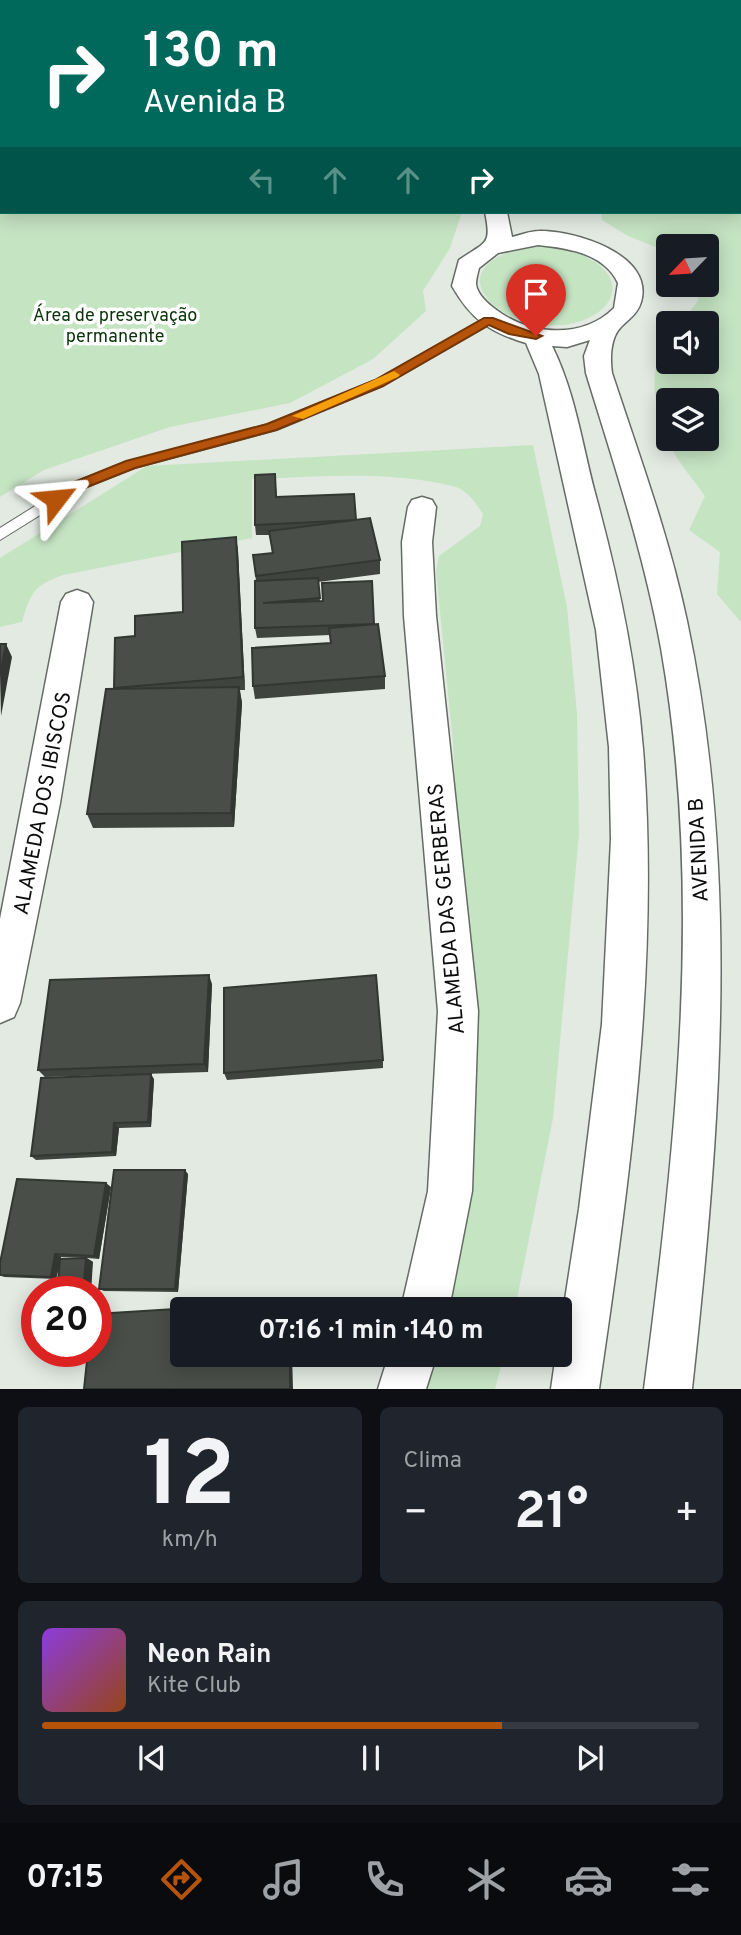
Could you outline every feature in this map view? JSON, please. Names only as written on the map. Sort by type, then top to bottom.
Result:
[{"type":"street","points":[[496,214],[501,236],[496,246]]},
{"type":"street","points":[[546,221],[565,240]]},
{"type":"street","name":"AVENIDA B","points":[[538,238],[565,240],[600,253],[625,274],[631,290],[628,306],[616,320],[570,337],[536,336],[513,331],[489,320],[472,306],[463,289],[464,273],[473,259],[496,246],[538,238]]},
{"type":"street","name":"AVENIDA B","points":[[608,325],[597,356],[599,373],[665,589],[686,711],[700,830],[701,971],[694,1131],[668,1389]]},
{"type":"street","points":[[536,336],[549,363],[593,540],[616,657],[626,748],[628,858],[624,996],[608,1180],[575,1389]]},
{"type":"street","name":"ALAMEDA DAS GERBERAS","points":[[422,507],[417,542],[420,616],[458,1011],[450,1191],[428,1297]]},
{"type":"street","name":"ALAMEDA DOS IBISCOS","points":[[0,1003],[26,895],[54,754],[77,602]]},
{"type":"street","points":[[402,1389],[409,1367]]},
{"type":"lane","points":[[0,535],[88,482],[131,465],[272,427],[379,383],[489,320]]},
{"type":"green space","name":"Área de preservação permanente","points":[[0,214],[461,214],[450,248],[423,291],[426,311],[373,359],[290,403],[170,427],[44,470],[0,497]]},
{"type":"green space","points":[[601,214],[741,214],[741,622],[717,594],[720,552],[689,530],[705,496],[673,451],[719,451],[719,388],[656,388],[656,400],[655,392],[656,371],[656,374],[719,374],[719,311],[690,311],[698,298],[719,298],[719,234],[656,234],[656,247],[628,236],[602,220]]},
{"type":"green space","points":[[530,247],[567,250],[600,266],[612,283],[612,292],[603,308],[581,321],[555,326],[529,322],[506,313],[489,300],[480,286],[483,270],[498,257]]},
{"type":"green space","points":[[533,445],[567,607],[577,714],[579,834],[553,1118],[517,1297],[442,1297],[462,922],[453,743],[436,571],[439,556],[480,526],[483,514],[462,490],[427,481],[378,476],[252,479],[252,538],[63,575],[35,591],[22,622],[0,627],[0,558],[147,466]]},
{"type":"green space","points":[[425,1367],[501,1367],[495,1389],[416,1389]]},
{"type":"building","points":[[275,474],[276,497],[354,494],[356,520],[255,525],[255,475]]},
{"type":"building","points":[[370,518],[380,560],[256,576],[253,555],[273,553],[269,531]]},
{"type":"building","points":[[236,537],[243,677],[114,688],[115,638],[135,636],[135,616],[183,612],[182,542]]},
{"type":"building","points":[[318,578],[320,598],[263,603],[323,601],[322,583],[372,581],[374,624],[255,628],[255,581]]},
{"type":"building","points":[[378,624],[385,676],[253,686],[252,648],[331,643],[329,628]]},
{"type":"building","points":[[0,644],[6,644],[0,674]]},
{"type":"building","points":[[239,687],[231,813],[87,814],[106,689]]},
{"type":"building","points":[[209,975],[204,1064],[38,1070],[50,980]]},
{"type":"building","points":[[376,975],[383,1060],[224,1073],[224,988]]},
{"type":"building","points":[[151,1074],[148,1122],[114,1123],[112,1152],[31,1156],[41,1078]]},
{"type":"building","points":[[114,1170],[185,1170],[175,1289],[112,1289],[112,1276],[101,1276]]},
{"type":"building","points":[[17,1179],[106,1183],[94,1256],[55,1254],[51,1276],[0,1275]]},
{"type":"building","points":[[86,1258],[84,1276],[58,1276],[60,1259]]},
{"type":"building","points":[[170,1309],[170,1367],[290,1367],[290,1389],[84,1389],[86,1367],[112,1367],[112,1313]]},
{"type":"slow traffic","points":[[298,416],[394,375]]},
{"type":"route","points":[[56,499],[77,486],[131,465],[272,427],[379,383],[489,320],[513,331],[536,336]]}]
